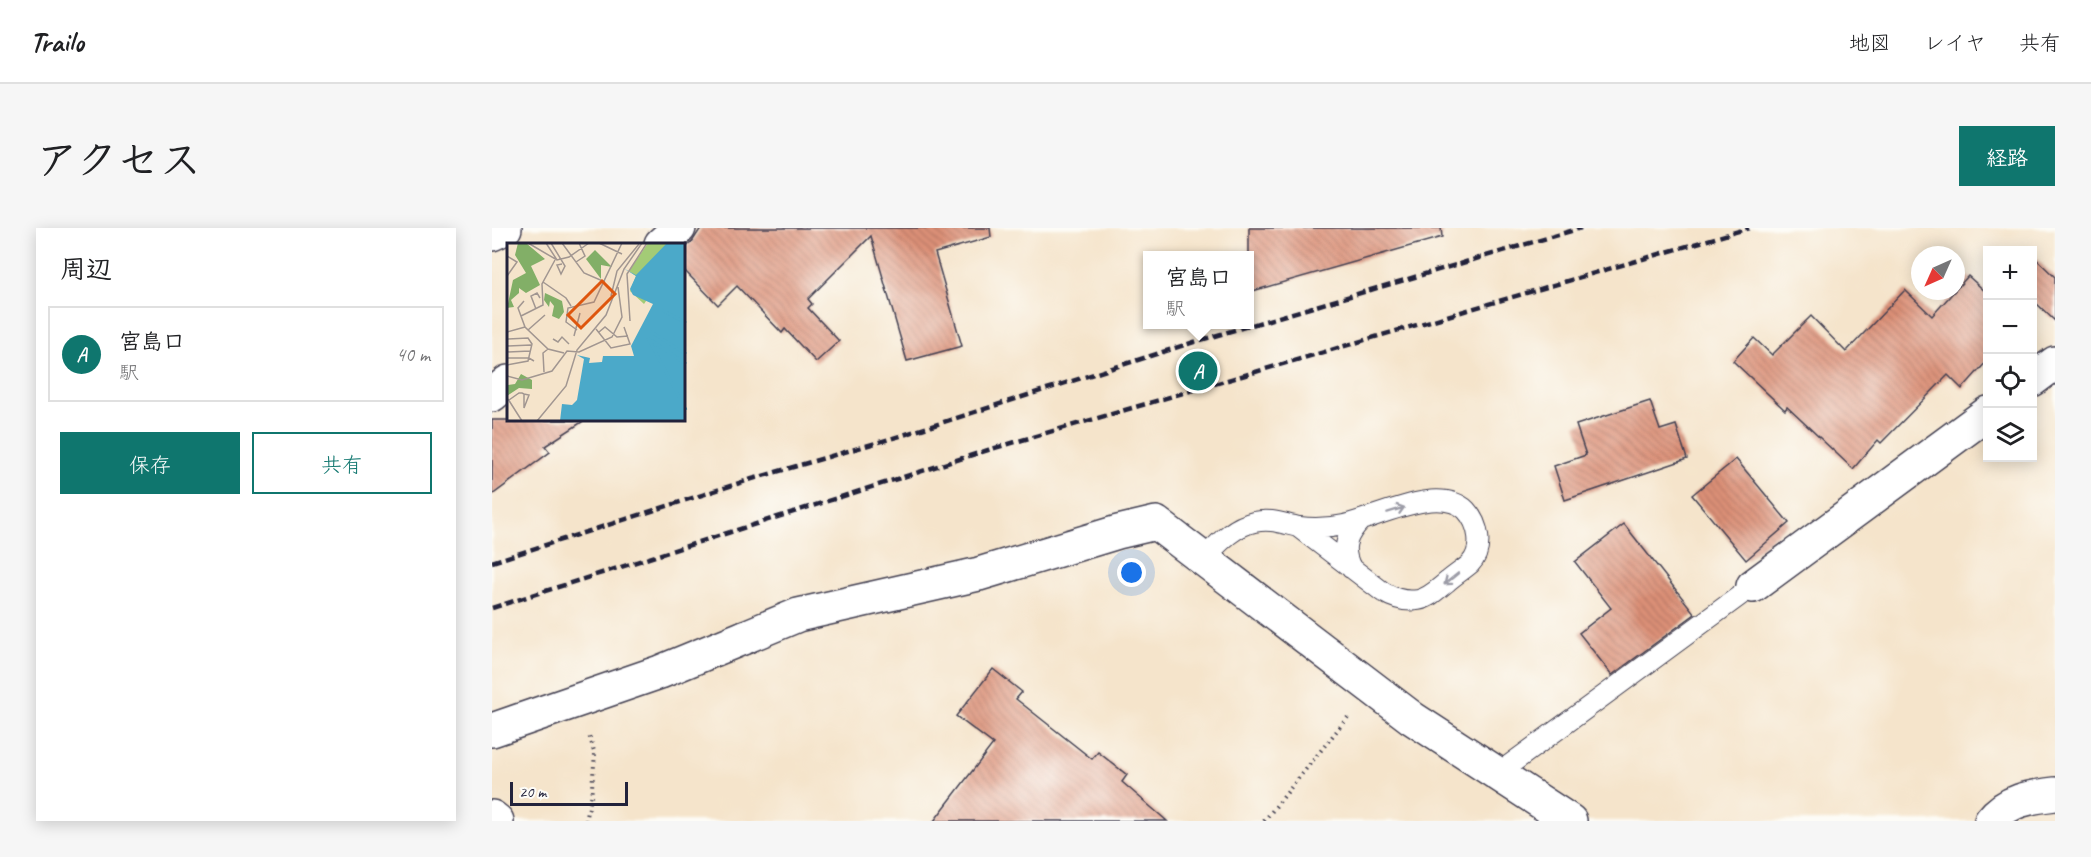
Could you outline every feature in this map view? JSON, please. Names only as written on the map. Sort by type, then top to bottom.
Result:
[{"type":"main road","points":[[492,234],[505,228]]},
{"type":"main road","points":[[662,243],[679,228]]},
{"type":"main road","points":[[2037,376],[2055,363]]},
{"type":"main road","points":[[492,395],[507,383]]},
{"type":"main road","points":[[1753,586],[1983,417]]},
{"type":"main road","points":[[492,730],[660,672],[798,615],[979,574],[1118,532],[1156,523],[1412,718],[1570,821]]},
{"type":"main road","points":[[1991,821],[1997,813],[2013,802],[2055,794]]},
{"type":"main road","points":[[492,818],[497,821]]},
{"type":"lane","points":[[1203,558],[1227,535],[1247,525],[1265,521],[1281,522],[1298,527],[1322,528],[1344,525],[1437,499],[1452,501],[1464,508],[1473,518],[1479,542],[1471,562],[1432,594],[1418,600],[1393,598],[1298,527]]},
{"type":"lane","points":[[1351,568],[1345,551],[1350,535],[1361,520]]},
{"type":"lane","points":[[1497,774],[1753,586]]},
{"type":"path","points":[[1263,821],[1353,711]]},
{"type":"path","points":[[586,821],[591,798],[595,754],[589,733]]},
{"type":"building","points":[[701,228],[990,228],[991,237],[935,253],[962,346],[907,361],[871,236],[808,299],[812,304],[808,308],[839,341],[816,362],[785,329],[782,333],[737,286],[718,305],[686,272],[686,247]]},
{"type":"building","points":[[1249,228],[1441,228],[1442,237],[1254,291],[1254,251],[1249,251]]},
{"type":"building","points":[[2037,260],[2055,277],[2055,321],[2037,304]]},
{"type":"building","points":[[1968,276],[1983,289],[1983,366],[1962,389],[1948,375],[1881,443],[1878,440],[1853,469],[1787,407],[1785,410],[1733,361],[1754,338],[1772,355],[1811,316],[1846,352],[1905,290],[1911,296],[1911,300],[1915,300],[1932,316],[1946,300],[1965,300],[1965,279]]},
{"type":"building","points":[[1650,401],[1660,430],[1676,425],[1687,459],[1565,500],[1554,466],[1586,455],[1576,425]]},
{"type":"building","points":[[492,420],[582,422],[545,446],[550,452],[492,495]]},
{"type":"building","points":[[1736,459],[1789,523],[1746,560],[1692,495]]},
{"type":"building","points":[[1624,524],[1695,614],[1612,675],[1579,633],[1611,608],[1575,562]]},
{"type":"building","points":[[993,669],[1022,692],[1016,699],[1092,759],[1098,752],[1127,775],[1122,782],[1167,821],[934,821],[993,744],[956,716]]},
{"type":"railway","points":[[1254,324],[1581,228]]},
{"type":"railway","points":[[492,608],[988,450],[1749,228]]},
{"type":"railway","points":[[492,562],[1238,329]]},
{"type":"place","name":"宮島口","points":[[1198,371]]}]
